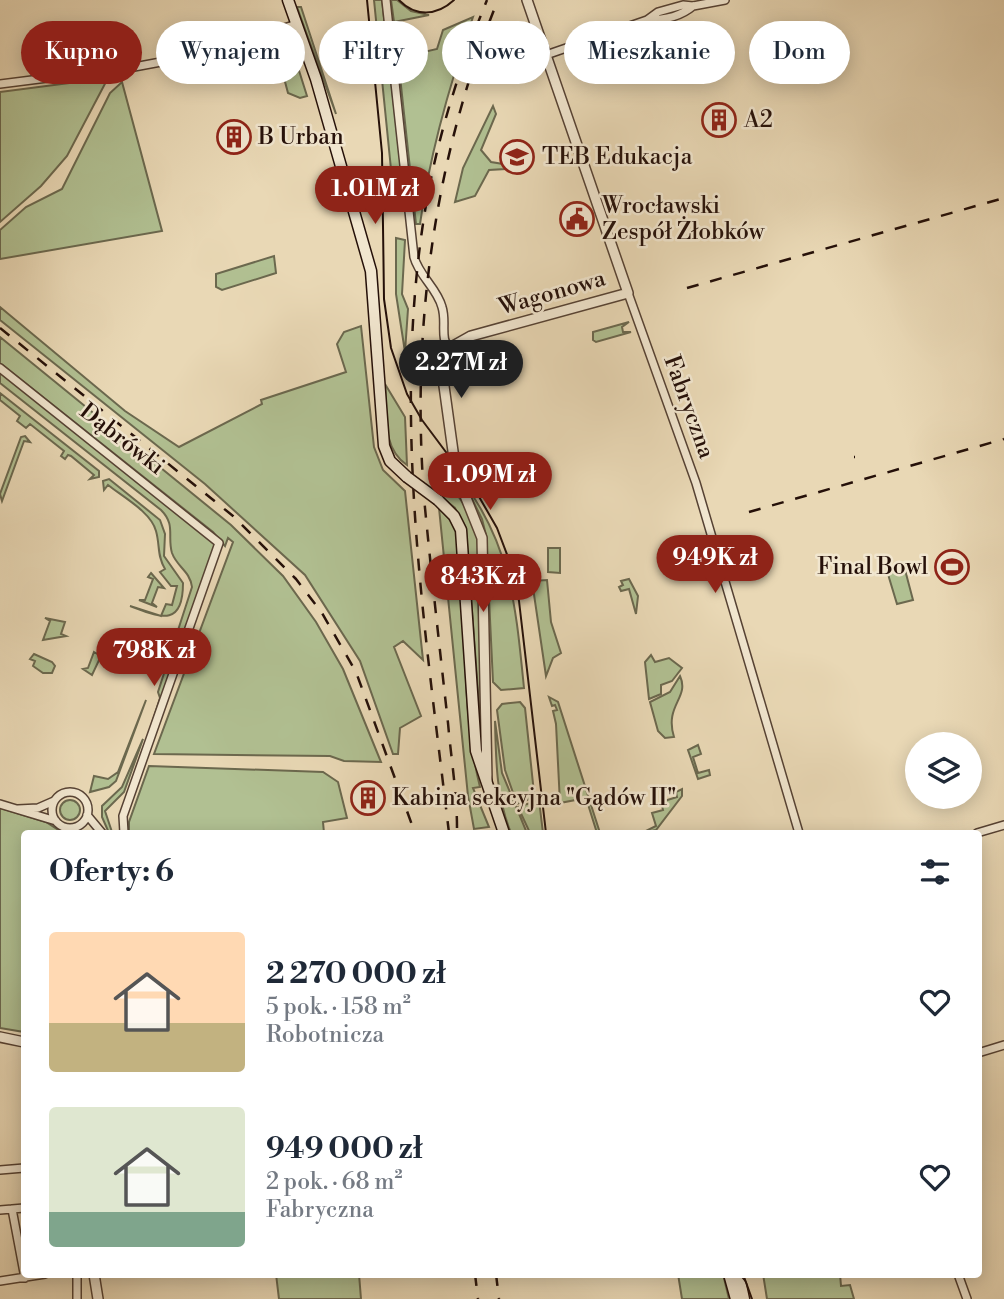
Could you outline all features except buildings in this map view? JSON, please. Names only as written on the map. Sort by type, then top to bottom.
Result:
[{"type":"main road","points":[[289,0],[296,21]]},
{"type":"main road","points":[[305,51],[371,271],[385,451],[392,463],[454,516],[461,530],[476,751],[503,830]]},
{"type":"main road","points":[[732,1278],[736,1299]]},
{"type":"main road","points":[[735,1278],[741,1285],[744,1299]]},
{"type":"street","points":[[386,0],[414,257],[418,271],[442,306],[444,342],[450,351],[444,365],[444,386],[456,472],[482,538],[488,728],[486,785]]},
{"type":"street","name":"Fabryczna","points":[[527,0],[534,21]]},
{"type":"street","points":[[550,54],[647,20],[678,15],[693,6],[725,0]]},
{"type":"street","points":[[0,84],[156,63]]},
{"type":"street","name":"Fabryczna","points":[[550,67],[700,497],[798,830]]},
{"type":"street","name":"Wagonowa","points":[[450,351],[471,337],[628,293]]},
{"type":"street","name":"Dąbrówki","points":[[0,368],[219,543],[124,816],[124,830]]},
{"type":"street","points":[[14,809],[38,808],[64,793],[75,793],[84,800],[87,815],[100,830]]},
{"type":"street","points":[[55,800],[52,811],[56,821]]},
{"type":"street","points":[[0,804],[79,830]]},
{"type":"street","points":[[73,827],[82,823],[87,815]]},
{"type":"street","points":[[982,832],[1004,825]]},
{"type":"street","points":[[0,1037],[21,1041]]},
{"type":"street","points":[[982,1052],[1004,1045]]},
{"type":"street","points":[[0,1170],[21,1168]]},
{"type":"street","points":[[0,1210],[21,1208]]},
{"type":"street","points":[[12,1209],[21,1257]]},
{"type":"street","points":[[0,1280],[25,1278]]},
{"type":"street","points":[[77,1278],[77,1299]]},
{"type":"street","points":[[95,1278],[98,1299]]},
{"type":"street","points":[[959,1278],[967,1299]]},
{"type":"green space","points":[[374,0],[382,0],[384,21],[376,21]]},
{"type":"green space","points":[[391,0],[397,0],[411,11],[429,15],[399,21],[394,21]]},
{"type":"green space","points":[[297,7],[301,7],[319,67],[305,29],[305,21],[302,21]]},
{"type":"green space","points":[[442,33],[442,84],[451,84],[429,171],[420,224],[416,224],[401,84],[428,84],[428,51],[437,49]]},
{"type":"green space","points":[[62,84],[105,84],[67,156],[41,186],[0,222],[0,92]]},
{"type":"green space","points":[[123,84],[162,231],[0,259],[0,230],[26,207],[62,189],[110,93]]},
{"type":"green space","points":[[286,84],[303,84],[307,96],[300,98],[288,93]]},
{"type":"green space","points":[[382,84],[391,84],[403,186],[394,199]]},
{"type":"green space","points":[[493,106],[496,114],[481,150],[491,162],[503,164],[505,169],[489,170],[475,196],[455,202],[463,168]]},
{"type":"green space","points":[[396,238],[405,240],[402,294],[408,309],[405,352],[396,294]]},
{"type":"green space","points":[[274,256],[276,273],[222,290],[216,287],[216,274]]},
{"type":"green space","points":[[0,307],[125,411],[179,447],[262,404],[261,400],[346,372],[337,344],[344,332],[361,326],[374,447],[383,470],[405,491],[423,660],[403,641],[394,647],[421,716],[400,728],[398,754],[393,754],[360,661],[305,575],[205,484],[0,320]]},
{"type":"green space","points":[[629,322],[622,327],[623,332],[631,332],[596,342],[593,340],[593,332]]},
{"type":"green space","points":[[0,337],[231,525],[283,576],[316,622],[343,669],[381,762],[344,761],[330,756],[154,754],[233,542],[228,538],[225,546],[213,532],[0,363]]},
{"type":"green space","points":[[0,371],[217,543],[146,742],[160,698],[158,692],[192,587],[189,577],[172,553],[170,526],[166,515],[0,383]]},
{"type":"green space","points":[[385,384],[405,417],[407,465],[399,458],[389,439]]},
{"type":"green space","points":[[0,393],[99,471],[99,477],[90,479],[94,475],[71,456],[68,455],[65,459],[61,456],[64,451],[30,424],[26,428],[17,421],[20,416],[0,400]]},
{"type":"green space","points":[[25,436],[30,442],[24,441],[2,501],[0,494],[21,437]]},
{"type":"green space","points":[[109,479],[160,520],[165,534],[164,556],[183,583],[179,607],[168,616],[161,615],[166,604],[172,605],[177,586],[171,586],[160,572],[165,569],[153,524],[143,511],[108,485],[104,490],[103,481]]},
{"type":"green space","points":[[437,480],[447,487],[452,487],[473,518],[478,540],[482,745],[466,530],[455,508],[438,494]]},
{"type":"green space","points":[[464,483],[480,507],[502,556],[514,606],[524,688],[501,690],[493,682],[486,535],[482,519]]},
{"type":"green space","points":[[439,508],[453,523],[456,532],[469,724],[480,787],[473,788],[489,827],[474,829],[468,796]]},
{"type":"green space","points":[[548,548],[560,548],[560,573],[548,572]]},
{"type":"green space","points":[[904,566],[913,600],[897,604],[887,571]]},
{"type":"green space","points":[[151,573],[164,588],[158,587],[152,603],[157,607],[139,600],[145,600],[153,579],[148,577]]},
{"type":"green space","points":[[629,579],[638,596],[636,614],[629,589],[621,591],[619,587],[623,585],[621,581]]},
{"type":"green space","points":[[547,580],[551,622],[561,653],[553,658],[546,676],[532,581]]},
{"type":"green space","points":[[45,618],[65,622],[61,634],[66,636],[43,640],[50,621]]},
{"type":"green space","points":[[94,652],[101,656],[92,675],[83,669],[88,668]]},
{"type":"green space","points":[[34,654],[52,662],[55,666],[52,673],[43,673],[33,666],[35,661],[30,659]]},
{"type":"green space","points":[[651,655],[655,662],[669,658],[682,668],[672,681],[661,685],[661,694],[649,699],[645,662]]},
{"type":"green space","points":[[680,676],[682,690],[672,717],[674,737],[665,738],[658,731],[650,702],[670,692]]},
{"type":"green space","points":[[549,697],[558,702],[599,830],[596,830],[586,798],[560,803],[553,711],[557,710],[555,705],[552,706]]},
{"type":"green space","points":[[146,700],[116,781],[109,787],[90,792],[94,776],[108,779],[118,772]]},
{"type":"green space","points":[[520,702],[525,708],[534,793],[532,798],[517,804],[505,770],[497,710],[502,704]]},
{"type":"green space","points":[[495,721],[502,773],[526,830],[510,830],[502,806]]},
{"type":"green space","points":[[143,739],[124,792],[105,811],[111,830],[108,830],[102,817],[102,806],[122,787]]},
{"type":"green space","points":[[698,745],[701,754],[693,757],[698,773],[709,770],[710,775],[698,779],[688,750]]},
{"type":"green space","points":[[149,766],[323,772],[338,782],[347,818],[323,822],[324,830],[129,830],[129,822]]},
{"type":"green space","points":[[682,789],[682,796],[656,830],[648,830],[656,826],[652,813],[663,810],[661,802],[677,797],[676,792]]},
{"type":"green space","points":[[66,800],[74,800],[80,810],[74,820],[66,820],[60,814],[60,806]]},
{"type":"green space","points":[[539,800],[543,830],[529,830],[518,807]]},
{"type":"green space","points":[[0,808],[46,822],[58,830],[21,830],[21,1032],[0,1028]]},
{"type":"green space","points":[[276,1278],[359,1278],[361,1299],[279,1299]]},
{"type":"green space","points":[[679,1278],[724,1278],[729,1299],[682,1299]]},
{"type":"green space","points":[[764,1278],[840,1278],[841,1286],[850,1285],[854,1299],[767,1299]]},
{"type":"tram line","points":[[367,0],[382,153],[384,299],[391,348],[407,394],[422,420],[478,495],[497,528],[511,565],[519,601],[546,830]]},
{"type":"tram line","points":[[399,0],[419,12],[433,12],[454,0]]},
{"type":"tram line","points":[[744,1278],[752,1299]]},
{"type":"railway","points":[[449,830],[421,591],[411,430],[412,349],[417,268],[434,164],[454,92],[487,0]]},
{"type":"railway","points":[[457,828],[425,508],[421,443],[424,314],[442,185],[457,122],[498,0]]},
{"type":"railway","points":[[687,288],[1004,198]]},
{"type":"railway","points":[[0,328],[233,516],[296,579],[322,613],[356,672],[414,830]]},
{"type":"railway","points":[[749,512],[1004,439]]},
{"type":"railway","points":[[475,1278],[478,1299]]},
{"type":"railway","points":[[496,1278],[499,1299]]},
{"type":"place","name":"A2","points":[[719,120]]},
{"type":"place","name":"B Urban","points":[[234,137]]},
{"type":"place","name":"TEB Edukacja","points":[[517,157]]},
{"type":"place","name":"Wrocławski Zespół Żłobków","points":[[577,219]]},
{"type":"place","name":"Final Bowl","points":[[952,567]]},
{"type":"place","name":"Kabina sekcyjna \"Gądów II\"","points":[[368,798]]}]
